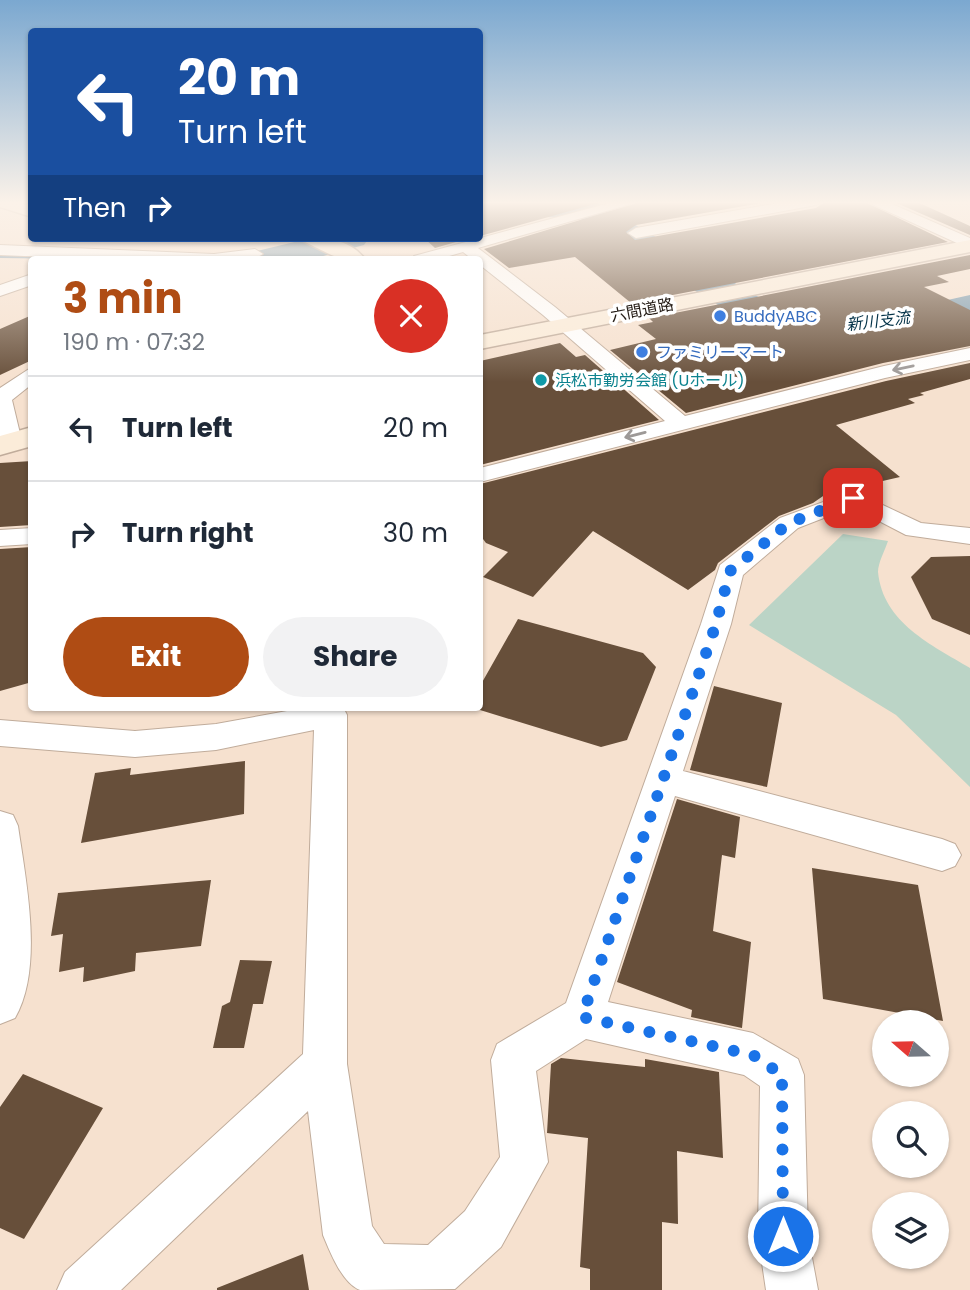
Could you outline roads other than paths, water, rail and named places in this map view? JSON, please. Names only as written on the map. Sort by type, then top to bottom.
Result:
[{"type":"street","points":[[484,261],[557,318],[681,424]]},
{"type":"street","name":"六間道路","points":[[483,324],[557,318],[857,261]]},
{"type":"street","points":[[0,292],[28,281]]},
{"type":"street","name":"六間道路","points":[[483,341],[557,318],[690,284],[721,289]]},
{"type":"street","points":[[483,474],[970,354]]},
{"type":"street","points":[[10,422],[28,382]]},
{"type":"street","points":[[0,733],[135,744],[216,737],[331,715],[325,1064],[348,1235],[371,1269],[437,1271],[483,1229],[524,1162],[513,1060],[582,1017],[716,624],[730,571],[789,523],[853,498],[915,530],[970,537]]},
{"type":"street","points":[[0,538],[28,536]]},
{"type":"street","points":[[663,779],[942,855]]},
{"type":"street","points":[[0,827],[12,919],[5,995],[0,1003]]},
{"type":"street","points":[[582,1017],[753,1055],[782,1075],[783,1236],[792,1290]]},
{"type":"street","points":[[83,1290],[325,1064]]},
{"type":"waterway","name":"新川支流","points":[[672,261],[748,307],[781,320],[853,328],[914,320],[970,307]]},
{"type":"place","name":"BuddyABC","points":[[720,316]]},
{"type":"place","name":"ファミリーマート","points":[[642,352]]},
{"type":"place","name":"浜松市勤労会館 (Uホール)","points":[[541,380]]}]
